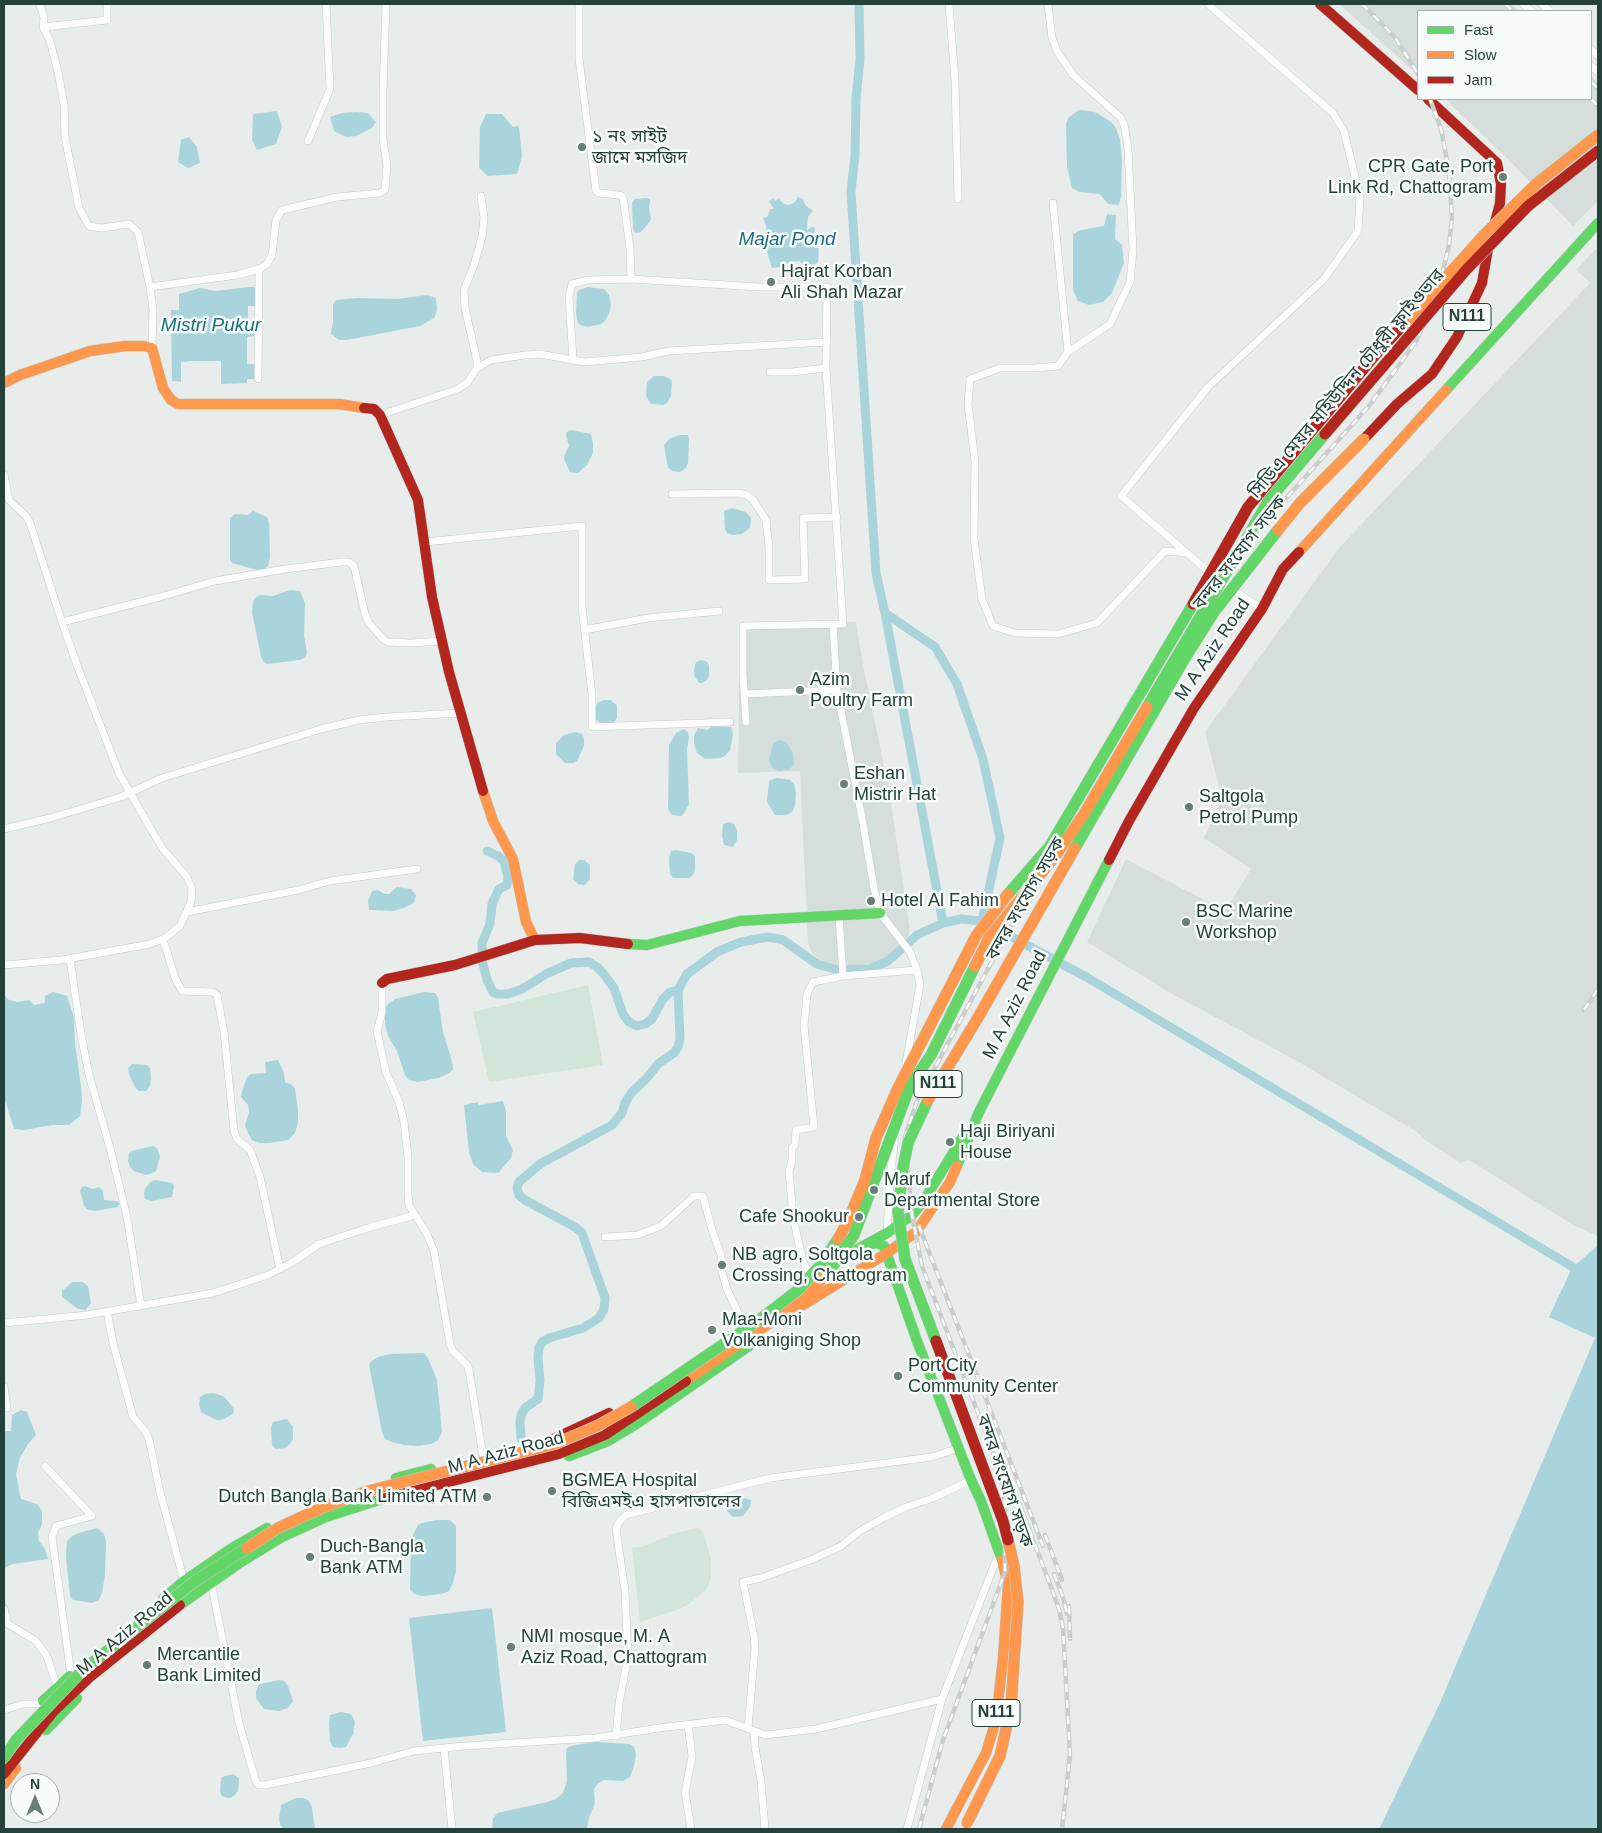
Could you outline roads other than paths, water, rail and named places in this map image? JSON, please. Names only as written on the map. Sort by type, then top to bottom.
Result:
[{"type":"main road","points":[[1320,4],[1417,89]]},
{"type":"main road","name":"বন্দর সংযোগ সড়ক","points":[[966,1826],[1000,1756],[1011,1706],[1018,1602],[1014,1566],[1003,1521],[905,1259],[898,1212],[908,1143],[928,1100],[976,1021],[1181,665],[1214,612],[1300,502],[1397,404],[1432,374],[1458,337],[1482,283],[1488,249],[1500,202],[1501,184],[1497,162],[1429,100]]},
{"type":"main road","points":[[4,1758],[16,1740],[48,1705],[90,1664],[195,1580],[278,1528],[321,1508],[368,1491],[556,1444],[600,1425],[641,1401],[759,1320],[798,1290],[835,1245],[847,1223],[860,1195],[876,1138],[898,1088],[976,936],[998,906],[1050,846],[1248,507],[1376,354],[1484,235],[1536,184],[1598,134]]},
{"type":"main road","name":"সিডিএ মেয়র মহিউদ্দিন চৌধুরী ফ্লাইওভার","points":[[4,1774],[54,1710],[90,1677],[162,1618],[201,1589],[282,1537],[326,1517],[371,1502],[559,1454],[605,1435],[805,1299],[829,1272],[854,1235],[910,1086],[931,1055],[989,938],[1056,855],[1084,814],[1268,500],[1466,270],[1528,206],[1598,151]]},
{"type":"main road","name":"M A Aziz Road","points":[[4,1784],[28,1751],[59,1715],[93,1682],[166,1621],[212,1587],[280,1545],[345,1516],[419,1494],[561,1459],[608,1441],[638,1423],[769,1332],[810,1300],[916,1232],[929,1216],[950,1182],[979,1112],[1074,931],[1128,821],[1194,708],[1262,609],[1283,568],[1598,223]]},
{"type":"main road","points":[[4,383],[26,373],[102,348],[125,346],[152,348],[163,388],[172,400],[178,404],[339,404],[374,409],[380,415],[418,500],[432,597],[460,714],[493,821],[513,859],[526,922],[535,940]]},
{"type":"main road","points":[[382,983],[387,979],[445,967],[535,940],[580,938],[617,944],[647,945],[676,939],[740,920],[880,913]]},
{"type":"main road","name":"M A Aziz Road","points":[[4,1749],[57,1687],[184,1581],[232,1548],[275,1524],[320,1503],[366,1486],[554,1439],[597,1419],[646,1390],[746,1323],[810,1275],[887,1232],[916,1211],[979,1112]]},
{"type":"main road","points":[[865,1245],[877,1243],[884,1246],[887,1252]]},
{"type":"main road","name":"N111","points":[[887,1252],[916,1341],[937,1389],[1000,1551],[1008,1585],[996,1720],[986,1753],[946,1829]]},
{"type":"street","points":[[40,4],[44,18],[43,27],[50,41],[58,72],[64,105],[65,137],[76,196],[82,215],[89,226],[101,228],[129,224],[134,227],[140,239],[150,287],[153,308],[152,348]]},
{"type":"street","points":[[43,27],[107,20],[107,4]]},
{"type":"street","points":[[308,141],[330,89],[326,4]]},
{"type":"street","points":[[150,287],[237,275],[259,269],[266,264],[272,255],[276,220],[282,210],[305,203],[351,195],[380,193],[385,190],[387,165],[383,140],[383,90],[386,4]]},
{"type":"street","points":[[579,4],[579,59],[596,191],[623,197],[630,248],[631,279]]},
{"type":"street","points":[[949,4],[955,80],[958,199]]},
{"type":"street","points":[[1048,4],[1052,38],[1058,51],[1073,75],[1120,118],[1127,134],[1133,250],[1130,282],[1110,324],[1068,352],[1058,366],[1000,368],[970,379],[968,404],[975,462],[974,538],[982,599],[992,626],[1015,632],[1058,634],[1097,623],[1165,551],[1187,553]]},
{"type":"street","points":[[1208,4],[1332,114],[1344,131],[1360,198],[1358,231],[1324,279],[1208,387],[1122,496],[1217,579],[1262,609]]},
{"type":"street","points":[[477,368],[465,308],[464,290],[482,237],[484,218],[481,196]]},
{"type":"street","points":[[1053,203],[1068,352]]},
{"type":"street","points":[[258,379],[259,269]]},
{"type":"street","points":[[573,360],[569,297],[572,284],[588,280],[631,279],[759,287],[827,288],[826,368],[843,624],[743,626],[746,722]]},
{"type":"street","points":[[380,415],[458,389],[467,383],[477,368],[491,360],[540,354],[584,362],[627,359],[668,351],[827,342]]},
{"type":"street","points":[[770,372],[792,372],[826,368]]},
{"type":"street","points":[[4,475],[9,500],[26,516],[30,524],[62,622],[119,773],[129,793],[164,849],[187,877],[192,889],[191,902],[180,926],[163,939],[150,944],[70,959],[4,965]]},
{"type":"street","points":[[672,494],[738,493],[747,495],[766,520],[769,580],[804,580],[803,518],[836,517]]},
{"type":"street","points":[[425,542],[582,526],[582,607],[592,695],[592,727],[730,722]]},
{"type":"street","points":[[62,622],[153,599],[215,580],[285,568],[349,562],[354,566],[365,614],[369,623],[383,639],[388,642],[411,643],[442,641]]},
{"type":"street","points":[[584,630],[648,618],[719,611]]},
{"type":"street","points":[[833,625],[837,690],[880,913],[910,952],[920,985],[900,1094],[890,1177],[887,1232]]},
{"type":"street","points":[[744,694],[837,690]]},
{"type":"street","points":[[4,829],[121,797],[162,778],[334,726],[386,717],[460,714]]},
{"type":"street","points":[[187,912],[298,890],[330,881],[417,869]]},
{"type":"street","points":[[839,916],[843,976]]},
{"type":"street","points":[[163,939],[175,978],[182,991],[213,992],[217,995],[224,1032],[234,1130],[237,1139],[250,1150],[260,1177],[280,1269]]},
{"type":"street","points":[[70,959],[89,1075],[127,1217],[141,1306]]},
{"type":"street","points":[[810,1275],[804,1264],[793,1216],[789,1172],[792,1148],[796,1145],[796,1130],[814,1127],[804,1026],[807,994],[813,982],[843,976],[917,970]]},
{"type":"street","points":[[382,983],[382,1013],[377,1031],[386,1072],[402,1111],[408,1150],[409,1205],[427,1234],[434,1251],[453,1351],[468,1366],[483,1456]]},
{"type":"street","points":[[605,1237],[637,1235],[661,1226],[694,1196],[703,1196],[720,1255],[727,1289],[739,1314],[746,1323]]},
{"type":"street","points":[[4,1323],[72,1317],[213,1294],[280,1269],[319,1244],[414,1215]]},
{"type":"street","points":[[107,1311],[113,1343],[133,1417],[146,1432],[149,1439],[160,1492],[184,1581]]},
{"type":"street","points":[[4,1387],[8,1408]]},
{"type":"street","points":[[616,1736],[619,1703],[627,1670],[628,1650],[625,1591],[616,1529],[619,1522],[626,1515],[770,1478],[932,1457],[959,1448]]},
{"type":"street","points":[[45,1466],[92,1516],[56,1526],[52,1537],[71,1675]]},
{"type":"street","points":[[764,1829],[760,1773],[751,1730],[755,1647],[743,1582],[760,1578],[813,1559],[841,1546],[860,1531],[884,1517],[971,1480]]},
{"type":"street","points":[[908,1829],[942,1699],[1000,1551]]},
{"type":"street","points":[[212,1587],[239,1723],[256,1782],[265,1785],[371,1764],[414,1751],[616,1736],[725,1720],[765,1736],[816,1729],[942,1699]]},
{"type":"street","points":[[4,1609],[8,1624],[36,1641],[47,1656],[57,1687]]},
{"type":"street","points":[[4,1710],[23,1704],[41,1704]]},
{"type":"street","points":[[688,1724],[692,1757],[685,1792],[691,1829]]},
{"type":"street","points":[[444,1748],[452,1829]]},
{"type":"water","points":[[1079,110],[1097,113],[1111,122],[1116,128],[1120,139],[1122,162],[1119,205],[1108,204],[1100,194],[1079,192],[1072,188],[1067,167],[1066,124],[1068,118]]},
{"type":"water","points":[[277,111],[282,127],[276,144],[257,150],[252,140],[253,114]]},
{"type":"water","points":[[342,113],[368,113],[376,122],[372,128],[356,136],[346,137],[334,131],[330,117]]},
{"type":"water","points":[[486,114],[502,114],[513,127],[519,126],[522,156],[517,174],[488,176],[479,168],[480,127]]},
{"type":"water","points":[[189,137],[197,147],[200,163],[188,168],[178,162],[181,140]]},
{"type":"water","name":"Majar Pond","points":[[798,197],[803,199],[805,205],[813,211],[808,217],[807,230],[812,227],[815,228],[811,239],[812,243],[819,249],[818,262],[813,267],[808,268],[799,261],[772,268],[767,252],[766,226],[763,218],[768,216],[770,209],[774,209],[769,201],[773,198],[775,201],[779,199],[784,204],[789,205],[795,202]]},
{"type":"water","points":[[635,199],[650,199],[651,220],[641,232],[637,233],[634,232],[633,228],[632,203]]},
{"type":"water","points":[[1107,214],[1116,215],[1115,239],[1122,245],[1124,263],[1112,293],[1103,302],[1089,305],[1078,301],[1073,290],[1073,234],[1081,230],[1104,226]]},
{"type":"water","name":"Mistri Pukur","points":[[257,287],[257,306],[248,306],[248,327],[256,327],[256,336],[247,337],[247,364],[255,364],[255,379],[247,379],[247,383],[221,384],[221,361],[192,361],[181,362],[181,382],[172,381],[171,310],[179,310],[179,294],[200,288],[216,291]]},
{"type":"water","points":[[588,287],[604,289],[609,295],[611,305],[605,321],[588,327],[578,323],[576,313],[577,293],[579,290]]},
{"type":"water","points":[[427,295],[436,298],[437,310],[434,318],[420,326],[347,340],[339,340],[331,334],[333,304],[336,300],[357,298],[397,299]]},
{"type":"water","points":[[654,376],[664,376],[672,381],[671,396],[664,405],[651,404],[646,396],[647,382]]},
{"type":"water","points":[[571,430],[591,434],[593,443],[593,453],[587,465],[578,473],[570,472],[564,459],[569,446],[566,435]]},
{"type":"water","points":[[688,435],[689,439],[688,463],[686,468],[680,472],[668,468],[664,445],[670,438]]},
{"type":"water","points":[[732,508],[746,512],[751,518],[750,528],[742,534],[732,535],[727,533],[725,529],[724,511]]},
{"type":"water","points":[[253,511],[267,517],[269,523],[270,557],[268,566],[257,570],[232,563],[230,560],[230,518],[235,514],[248,515]]},
{"type":"water","points":[[290,590],[300,591],[305,603],[304,636],[307,653],[305,658],[300,660],[267,664],[261,656],[252,613],[253,601],[261,595],[273,596]]},
{"type":"water","points":[[702,660],[707,662],[709,666],[709,675],[707,680],[699,683],[694,675],[694,670],[696,662]]},
{"type":"water","points":[[603,700],[610,700],[617,705],[617,718],[611,724],[601,723],[596,720],[595,710],[597,703]]},
{"type":"water","points":[[713,726],[731,727],[733,735],[730,750],[721,758],[705,759],[697,753],[694,735],[698,728],[707,730]]},
{"type":"water","points":[[684,729],[688,732],[689,737],[687,749],[689,804],[681,816],[672,815],[668,809],[669,745],[676,733]]},
{"type":"water","points":[[576,732],[582,734],[584,746],[577,761],[565,763],[556,754],[556,743],[564,735]]},
{"type":"water","points":[[779,740],[786,742],[793,753],[794,765],[788,770],[779,771],[772,767],[769,760],[773,744]]},
{"type":"water","points":[[776,778],[790,780],[794,784],[796,793],[795,806],[792,812],[786,815],[775,815],[767,802],[769,781]]},
{"type":"water","points":[[729,822],[734,824],[737,830],[737,840],[733,847],[724,845],[722,836],[723,824]]},
{"type":"water","points":[[671,851],[691,853],[695,856],[695,870],[689,878],[673,878],[670,874],[669,858]]},
{"type":"water","points":[[580,860],[584,860],[590,865],[590,879],[585,885],[578,884],[573,879],[575,864]]},
{"type":"water","points":[[397,887],[411,889],[416,895],[414,903],[393,911],[369,910],[368,901],[372,891],[378,890],[389,894]]},
{"type":"water","points":[[53,992],[67,996],[74,1017],[75,1044],[82,1101],[80,1116],[69,1125],[52,1125],[24,1130],[14,1129],[4,1097],[4,995],[9,1000],[17,1002],[29,1000],[34,1005],[45,1003],[45,996]]},
{"type":"water","points":[[424,992],[435,993],[438,998],[443,1032],[453,1069],[450,1073],[439,1078],[417,1082],[409,1080],[405,1075],[397,1051],[388,1036],[385,1025],[385,1011],[386,1006],[395,999]]},
{"type":"water","points":[[278,1060],[284,1073],[285,1082],[292,1085],[295,1089],[298,1122],[295,1133],[288,1140],[259,1143],[252,1140],[245,1125],[249,1112],[248,1105],[241,1097],[242,1091],[247,1077],[251,1074],[266,1073],[265,1062]]},
{"type":"water","points":[[132,1064],[147,1065],[150,1068],[150,1086],[146,1091],[139,1091],[135,1087],[128,1068]]},
{"type":"water","points":[[503,1101],[506,1111],[506,1136],[513,1150],[511,1158],[498,1173],[482,1172],[473,1164],[469,1152],[464,1105],[478,1102],[479,1105]]},
{"type":"water","points":[[153,1146],[157,1148],[160,1157],[156,1171],[145,1175],[134,1171],[128,1161],[129,1153]]},
{"type":"water","points":[[155,1180],[172,1183],[174,1186],[172,1197],[152,1201],[145,1199],[145,1189],[150,1182]]},
{"type":"water","points":[[85,1186],[93,1189],[99,1187],[103,1191],[104,1200],[118,1201],[118,1207],[95,1211],[87,1209],[80,1191]]},
{"type":"water","points":[[1598,1243],[1598,1829],[1379,1829],[1439,1705],[1595,1338],[1549,1317],[1572,1268]]},
{"type":"water","points":[[72,1282],[83,1282],[88,1286],[91,1303],[86,1310],[78,1309],[62,1297],[62,1291]]},
{"type":"water","points":[[424,1353],[437,1380],[442,1432],[438,1440],[431,1444],[419,1446],[392,1442],[385,1439],[382,1432],[369,1365],[371,1361],[378,1357],[391,1354]]},
{"type":"water","points":[[213,1393],[223,1396],[227,1400],[234,1409],[233,1414],[222,1420],[216,1420],[201,1412],[199,1405],[200,1397]]},
{"type":"water","points":[[21,1410],[27,1412],[36,1435],[20,1458],[16,1474],[21,1499],[37,1504],[42,1511],[42,1524],[38,1533],[39,1541],[45,1549],[48,1559],[13,1564],[4,1568],[4,1431],[11,1431],[12,1415]]},
{"type":"water","points":[[287,1419],[293,1427],[293,1439],[285,1448],[276,1449],[272,1445],[271,1427],[273,1422]]},
{"type":"water","points":[[744,1498],[751,1500],[750,1507],[743,1516],[733,1517],[727,1511],[727,1502]]},
{"type":"water","points":[[437,1520],[450,1520],[456,1526],[456,1571],[453,1583],[449,1591],[442,1594],[422,1596],[414,1594],[410,1589],[411,1539],[418,1525]]},
{"type":"water","points":[[97,1528],[104,1534],[106,1542],[105,1575],[102,1593],[99,1600],[92,1603],[73,1600],[70,1596],[66,1557],[67,1541],[72,1536]]},
{"type":"water","points":[[492,1608],[506,1732],[423,1741],[409,1618]]},
{"type":"water","points":[[284,1681],[288,1686],[293,1701],[288,1708],[279,1711],[264,1709],[256,1698],[259,1684]]},
{"type":"water","points":[[341,1712],[351,1714],[355,1722],[353,1734],[346,1747],[341,1748],[333,1747],[330,1742],[329,1724],[330,1715]]},
{"type":"water","points":[[595,1742],[630,1744],[634,1747],[636,1754],[630,1777],[623,1781],[605,1780],[598,1783],[594,1789],[595,1803],[587,1829],[492,1829],[493,1819],[497,1813],[556,1799],[563,1793],[567,1781],[566,1750],[568,1747]]},
{"type":"water","points":[[233,1774],[239,1778],[238,1791],[230,1798],[224,1797],[221,1795],[220,1790],[221,1779]]},
{"type":"water","points":[[296,1798],[304,1798],[309,1801],[312,1807],[315,1829],[285,1829],[280,1825],[281,1805]]},
{"type":"waterway","points":[[859,4],[860,59],[856,99],[855,156],[851,192],[876,573],[885,613],[935,647],[957,684],[983,759],[1000,838],[982,921]]},
{"type":"waterway","points":[[885,613],[943,923]]},
{"type":"waterway","points":[[487,851],[504,861],[508,876],[507,885],[499,889],[492,904],[490,924],[482,943],[482,960],[487,980],[493,992],[508,994],[522,989],[548,973],[571,963],[589,962],[603,973],[614,988],[623,1014],[629,1022],[637,1026],[645,1024],[652,1019],[663,999],[670,992],[678,990]]},
{"type":"waterway","points":[[521,1439],[521,1415],[525,1408],[538,1399],[540,1381],[538,1357],[542,1342],[549,1338],[583,1328],[599,1318],[604,1309],[605,1298],[582,1233],[575,1227],[525,1200],[519,1195],[517,1188],[519,1182],[540,1164],[612,1125],[622,1113],[625,1103],[632,1092],[659,1063],[674,1053],[680,1038],[678,990],[687,974],[717,952],[741,942],[768,937],[783,940],[817,964],[838,970],[869,969],[888,961],[917,935],[943,923],[961,919],[982,921],[1088,978],[1598,1282]]},
{"type":"railway","points":[[1362,4],[1394,36],[1417,72]]},
{"type":"railway","points":[[1505,4],[1512,10]]},
{"type":"railway","points":[[1592,83],[1598,88]]},
{"type":"railway","points":[[919,1829],[943,1740],[1005,1572],[1005,1509],[1004,1492],[997,1463],[922,1266],[912,1215],[905,1137],[917,1101],[1118,727],[1162,649],[1254,534],[1369,406],[1415,343],[1427,318],[1444,267],[1452,218],[1449,171],[1441,129],[1430,100]]},
{"type":"railway","points":[[1592,100],[1598,106]]},
{"type":"railway","points":[[1584,1010],[1598,989]]},
{"type":"railway","points":[[919,1226],[1043,1546]]},
{"type":"railway","points":[[1001,1455],[1059,1609],[1063,1628],[1070,1755],[1062,1829]]},
{"type":"railway","points":[[1045,1535],[1062,1580]]},
{"type":"railway","points":[[1054,1574],[1067,1614]]},
{"type":"railway","points":[[1069,1606],[1070,1639]]},
{"type":"place","name":"১ নং সাইট জামে মসজিদ","points":[[582,147]]},
{"type":"place","name":"CPR Gate, Port Link Rd, Chattogram","points":[[1503,177]]},
{"type":"place","name":"Hajrat Korban Ali Shah Mazar","points":[[771,282]]},
{"type":"place","name":"Azim Poultry Farm","points":[[800,690]]},
{"type":"place","name":"Eshan Mistrir Hat","points":[[844,784]]},
{"type":"place","name":"Saltgola Petrol Pump","points":[[1189,807]]},
{"type":"place","name":"Hotel Al Fahim","points":[[871,901]]},
{"type":"place","name":"BSC Marine Workshop","points":[[1186,922]]},
{"type":"place","name":"Haji Biriyani House","points":[[950,1142]]},
{"type":"place","name":"Maruf Departmental Store","points":[[874,1190]]},
{"type":"place","name":"Cafe Shookur","points":[[859,1217]]},
{"type":"place","name":"NB agro, Soltgola Crossing, Chattogram","points":[[722,1265]]},
{"type":"place","name":"Maa-Moni Volkaniging Shop","points":[[712,1330]]},
{"type":"place","name":"Port City Community Center","points":[[898,1376]]},
{"type":"place","name":"BGMEA Hospital বিজিএমইএ হাসপাতালের","points":[[552,1491]]},
{"type":"place","name":"Dutch Bangla Bank Limited ATM","points":[[487,1497]]},
{"type":"place","name":"Duch-Bangla Bank ATM","points":[[310,1557]]},
{"type":"place","name":"NMI mosque, M. A Aziz Road, Chattogram","points":[[511,1647]]},
{"type":"place","name":"Mercantile Bank Limited","points":[[147,1665]]}]
